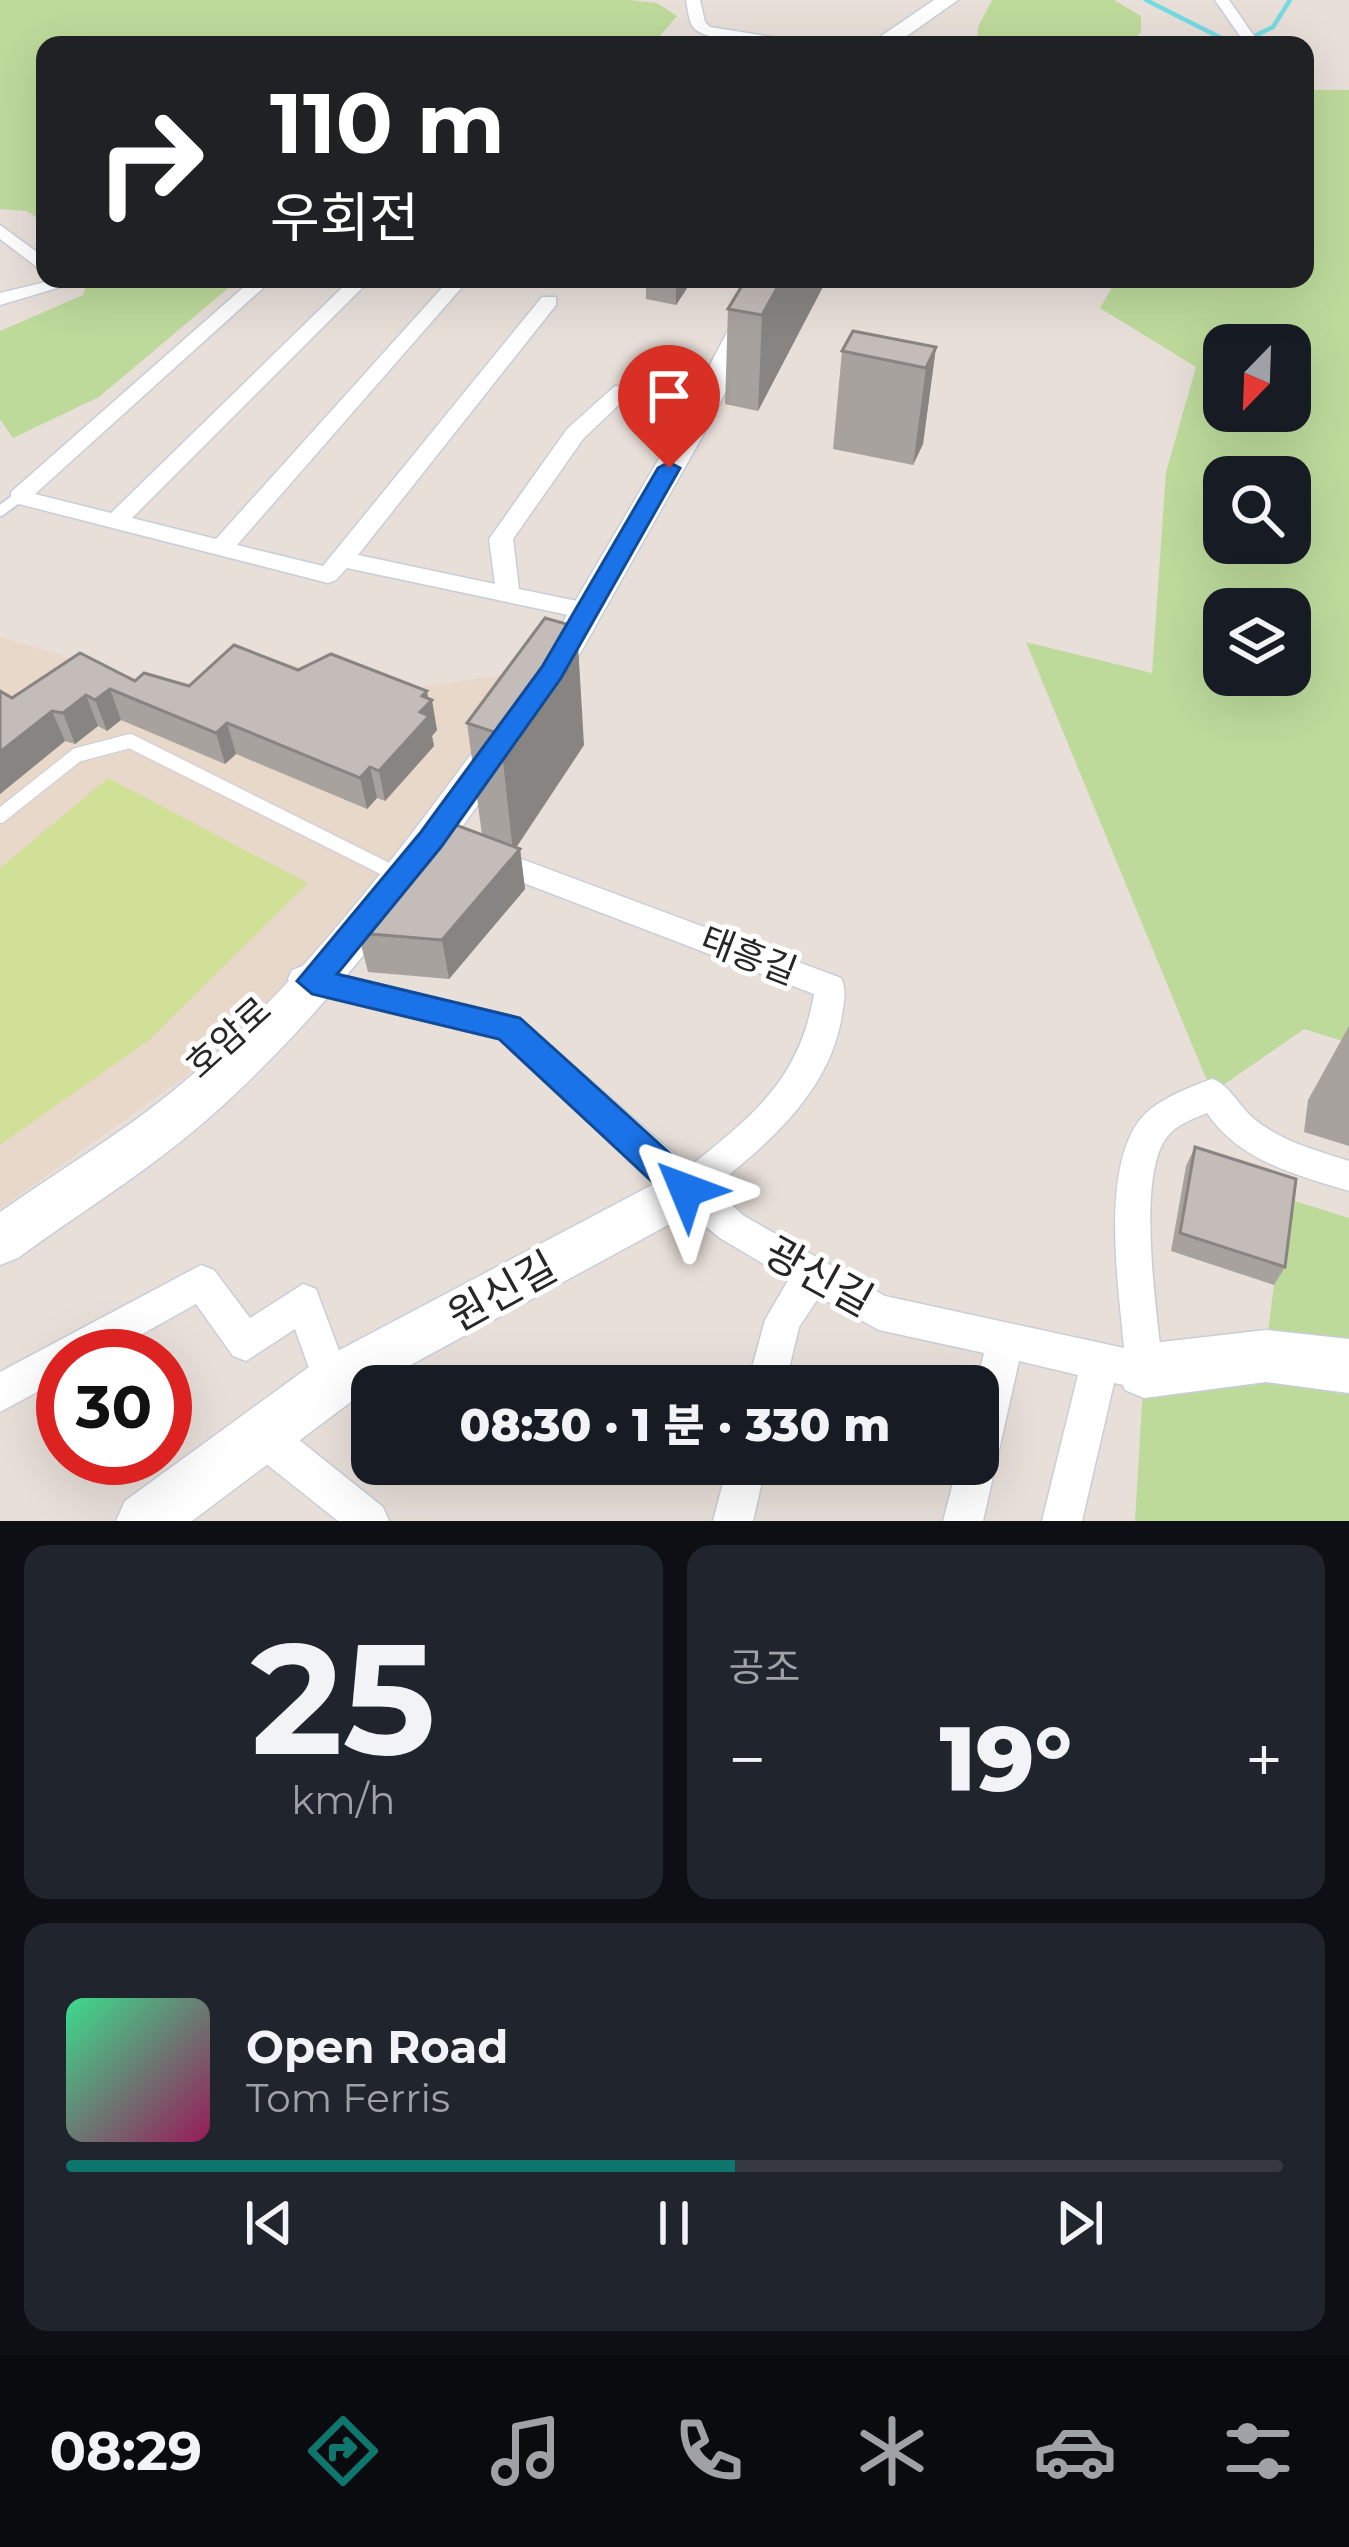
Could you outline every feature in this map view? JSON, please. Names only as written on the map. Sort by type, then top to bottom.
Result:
[{"type":"main road","points":[[893,36],[948,0]]},
{"type":"main road","points":[[910,36],[964,0]]},
{"type":"main road","name":"호암로","points":[[0,1210],[190,1073],[303,979],[428,836],[573,608],[750,288]]},
{"type":"main road","points":[[0,1241],[211,1087],[428,836],[552,672],[692,428],[764,288]]},
{"type":"main road","name":"원신길","points":[[145,1521],[332,1383],[686,1190]]},
{"type":"main road","name":"광신길","points":[[1122,1366],[1265,1356],[1297,1356],[1349,1366]]},
{"type":"street","points":[[691,0],[698,24],[706,31],[745,36]]},
{"type":"street","points":[[1222,0],[1247,36]]},
{"type":"street","points":[[0,230],[36,260]]},
{"type":"street","points":[[0,299],[45,288]]},
{"type":"street","points":[[9,504],[254,288]]},
{"type":"street","points":[[115,522],[353,288]]},
{"type":"street","points":[[221,548],[452,288]]},
{"type":"street","points":[[9,504],[115,522],[328,575],[549,301]]},
{"type":"street","points":[[508,595],[501,538],[575,434],[622,390],[686,400]]},
{"type":"street","points":[[342,559],[573,608]]},
{"type":"street","name":"태흥길","points":[[428,836],[830,987],[827,1031],[806,1076],[772,1119],[686,1190]]},
{"type":"street","name":"광신길","points":[[303,979],[508,1028],[732,1227],[879,1312],[1122,1366]]},
{"type":"street","points":[[1062,1521],[1122,1366],[1136,1171],[1151,1132],[1166,1116],[1212,1093],[1233,1124],[1260,1147],[1349,1176]]},
{"type":"street","points":[[771,1365],[783,1320],[813,1275]]},
{"type":"street","points":[[0,1393],[201,1282],[246,1343],[303,1301],[332,1383]]},
{"type":"street","points":[[999,1367],[1005,1341]]},
{"type":"street","points":[[264,1437],[369,1521]]},
{"type":"street","points":[[733,1521],[742,1485]]},
{"type":"street","points":[[963,1521],[971,1485]]},
{"type":"lane","points":[[0,816],[85,750],[106,742],[130,741],[392,872]]},
{"type":"shaded area","points":[[0,637],[189,693],[251,655],[407,689],[538,670],[423,834],[294,977],[190,1073],[0,1209]]},
{"type":"green space","points":[[0,0],[629,0],[657,3],[677,16],[660,36],[36,36],[36,217],[27,211],[0,209]]},
{"type":"green space","points":[[992,0],[1114,0],[1141,16],[1137,36],[978,36]]},
{"type":"green space","points":[[1314,90],[1349,90],[1349,1043],[1304,1029],[1212,1093],[1026,642],[1152,673],[1166,472],[1196,367],[1100,308],[1112,288],[1314,288]]},
{"type":"green space","points":[[85,288],[228,288],[99,397],[13,438],[0,419],[0,331],[83,295]]},
{"type":"green space","points":[[108,778],[308,883],[149,1040],[0,1145],[0,868]]},
{"type":"green space","points":[[1285,1198],[1349,1218],[1349,1521],[1135,1521],[1144,1371],[1265,1356]]},
{"type":"building","points":[[741,288],[777,288],[762,315],[728,309]]},
{"type":"building","points":[[853,331],[936,347],[926,368],[842,351]]},
{"type":"building","points":[[545,618],[577,627],[500,734],[467,723]]},
{"type":"building","points":[[234,645],[298,670],[331,654],[427,691],[422,696],[432,700],[420,712],[429,716],[379,771],[370,767],[360,778],[227,723],[216,733],[110,689],[95,700],[86,695],[63,713],[52,711],[0,752],[0,691],[12,698],[80,653],[135,681],[144,673],[189,686]]},
{"type":"building","points":[[456,825],[520,849],[442,940],[358,933]]},
{"type":"building","points":[[1195,1147],[1296,1179],[1285,1267],[1180,1233]]},
{"type":"waterway","points":[[1146,0],[1217,36]]},
{"type":"waterway","points":[[1254,36],[1273,27],[1290,0]]},
{"type":"route","points":[[669,468],[552,672],[431,840],[312,981],[508,1028],[545,1056],[686,1190]]}]
